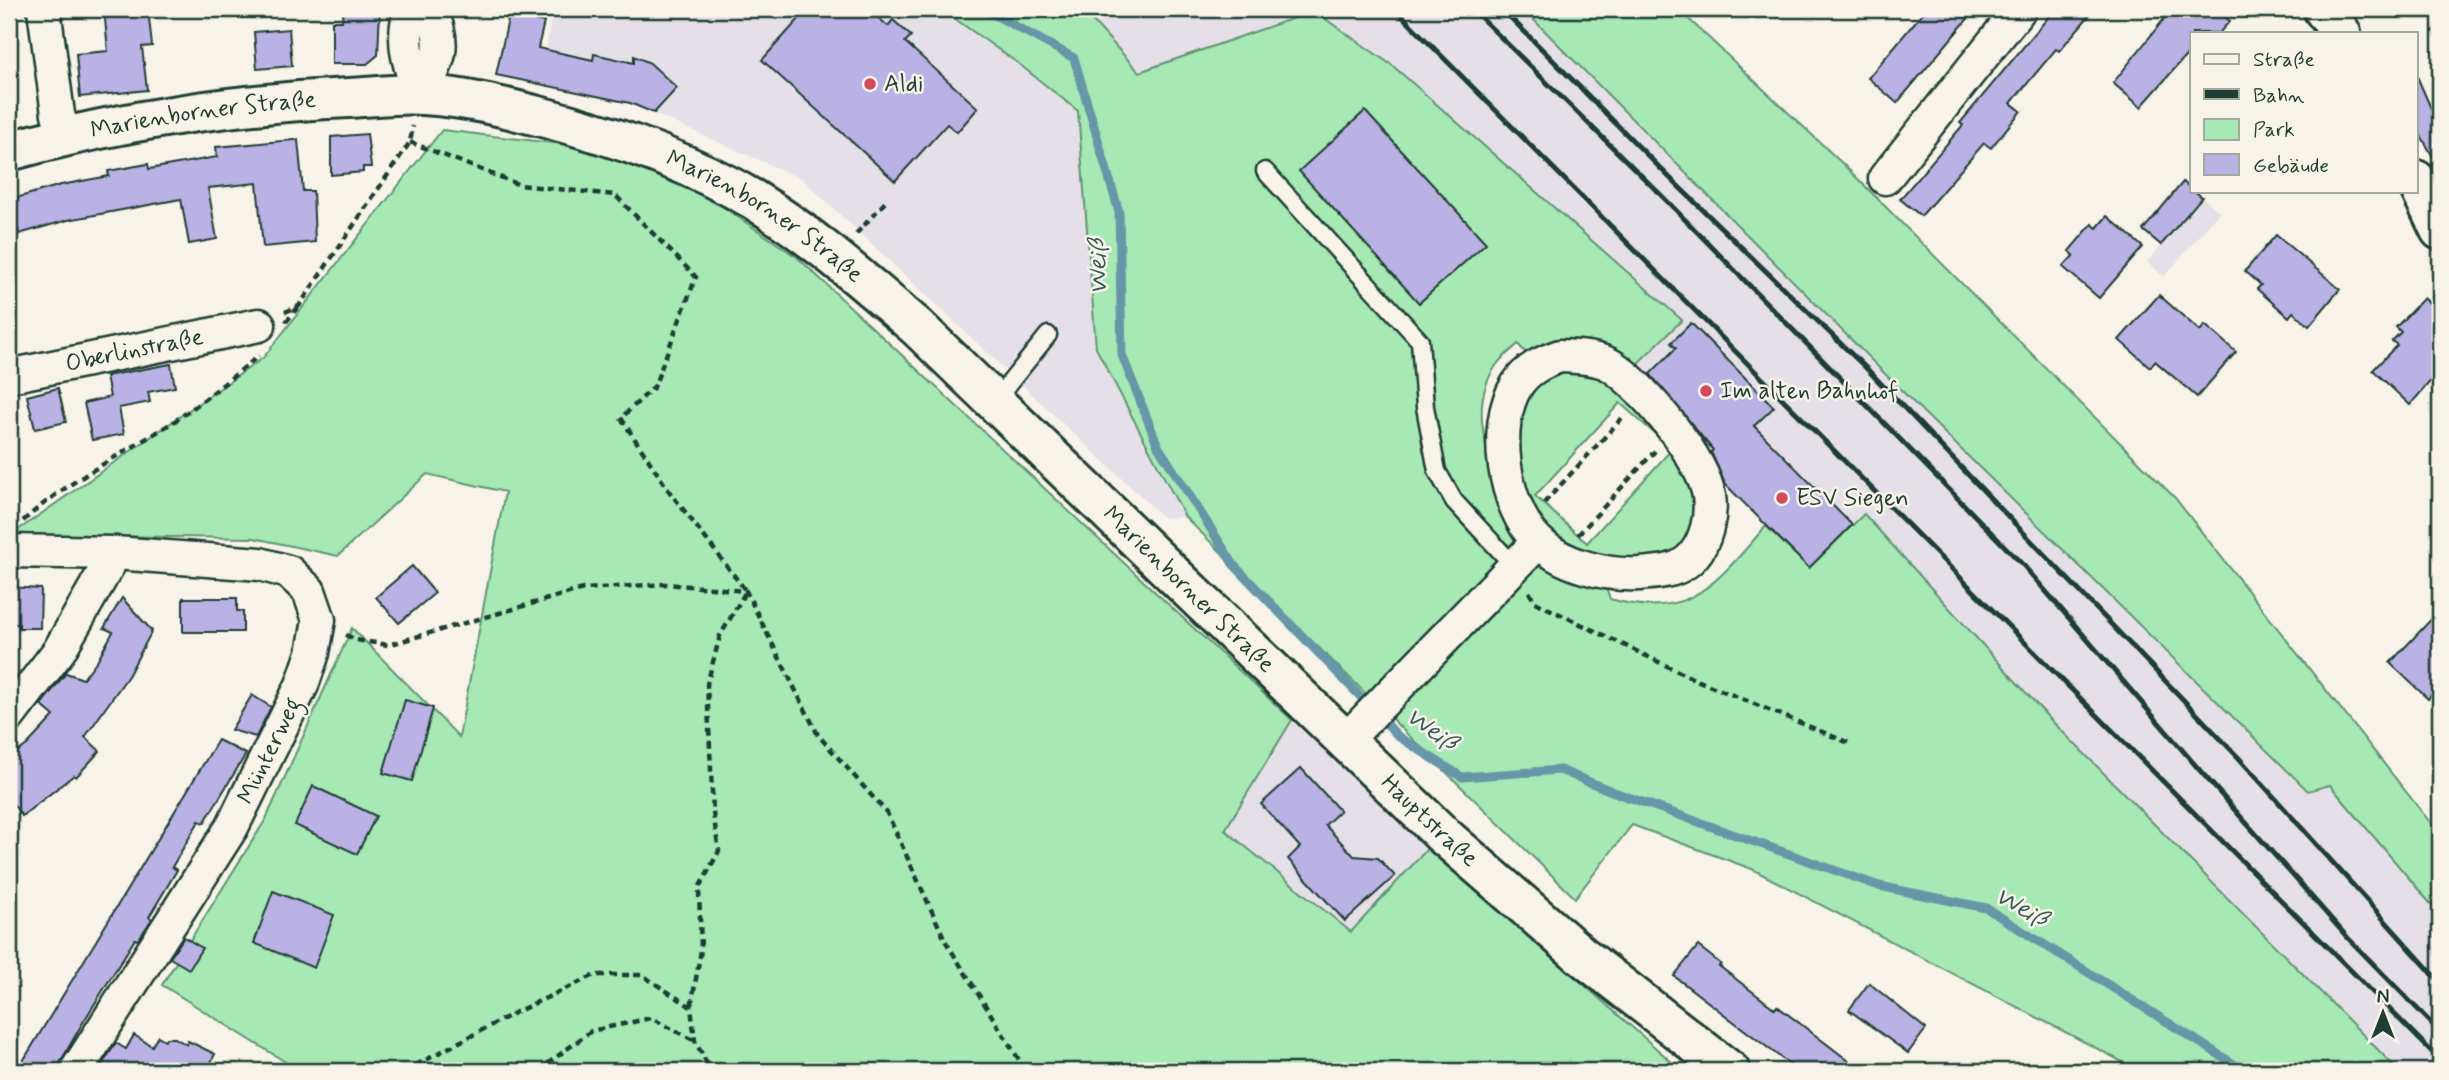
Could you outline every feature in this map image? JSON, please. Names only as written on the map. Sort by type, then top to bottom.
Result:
[{"type":"main road","points":[[2323,9],[2340,32]]},
{"type":"main road","name":"Marienborner Straße","points":[[9,151],[64,136],[228,108],[304,100],[420,94],[474,100],[583,127],[639,146],[710,176],[753,200],[835,256],[917,327],[1355,731]]},
{"type":"main road","points":[[2418,184],[2440,230]]},
{"type":"main road","name":"Hauptstraße","points":[[1355,731],[1511,896],[1581,955],[1730,1071]]},
{"type":"street","points":[[44,9],[58,114],[64,136]]},
{"type":"street","points":[[411,9],[405,25],[407,61],[420,94]]},
{"type":"street","points":[[420,94],[439,61],[439,26],[430,9]]},
{"type":"street","points":[[1885,178],[2020,9]]},
{"type":"street","name":"Oberlinstraße","points":[[9,376],[268,335]]},
{"type":"street","points":[[1560,356],[1609,364],[1625,376],[1674,430],[1694,462],[1709,495],[1708,524],[1699,549],[1686,564],[1667,572],[1630,575],[1600,571],[1558,557],[1538,542],[1524,526],[1506,475],[1503,443],[1507,412],[1517,385],[1536,365],[1560,356]]},
{"type":"street","points":[[13,538],[115,553],[260,564],[289,572],[309,592],[319,620]]},
{"type":"street","points":[[1355,731],[1538,542]]},
{"type":"street","points":[[9,716],[59,651],[115,553]]},
{"type":"street","name":"Münterweg","points":[[76,1071],[232,827],[302,685],[313,653],[319,620]]},
{"type":"lane","points":[[1265,171],[1420,341],[1425,407],[1437,471],[1454,501],[1515,566]]},
{"type":"lane","points":[[995,401],[1048,335]]},
{"type":"path","points":[[13,538],[37,508],[173,422],[299,306],[410,142],[420,94]]},
{"type":"path","points":[[410,142],[520,185],[615,195],[695,277],[654,387],[621,418],[669,491],[746,592],[818,735],[887,813],[946,942],[1026,1071]]},
{"type":"path","points":[[835,256],[888,199]]},
{"type":"path","points":[[268,335],[299,306]]},
{"type":"path","points":[[1544,504],[1643,395]]},
{"type":"path","points":[[1578,535],[1674,430]]},
{"type":"path","points":[[1515,566],[1535,602],[1694,679],[1849,743]]},
{"type":"path","points":[[319,620],[356,640],[388,645],[583,589],[666,584],[746,592]]},
{"type":"path","points":[[711,1071],[695,1041],[691,1007],[701,950],[699,888],[719,851],[713,813],[707,684],[720,636],[746,592]]},
{"type":"path","points":[[405,1071],[514,1013],[595,975],[642,975],[691,1007]]},
{"type":"path","points":[[538,1071],[591,1031],[652,1018],[695,1041]]},
{"type":"shaded area","points":[[552,9],[941,9],[1019,64],[1078,111],[1096,348],[1185,517],[1164,518],[802,179],[630,103],[542,84]]},
{"type":"shaded area","points":[[1082,9],[1523,9],[1911,400],[2307,791],[2330,784],[2440,915],[2440,1071],[2399,1071],[2049,718],[1865,514],[1809,568],[1622,383],[1682,320],[1393,66],[1314,11],[1139,72]]},
{"type":"shaded area","points":[[2203,198],[2220,212],[2164,277],[2147,262]]},
{"type":"shaded area","points":[[1292,720],[1428,848],[1351,932],[1225,830]]},
{"type":"green space","points":[[941,9],[1082,9],[1139,72],[1314,11],[1393,66],[1682,320],[1625,376],[1700,474],[1699,549],[1600,572],[1610,599],[1638,605],[1662,605],[1682,601],[1717,579],[1766,526],[1809,568],[1864,514],[2049,718],[2399,1071],[2140,1071],[1752,869],[1632,825],[1575,898],[1185,517],[1096,348],[1078,111],[1019,64]],"holes":[[[1518,344],[1536,365],[1503,443],[1495,477],[1482,419],[1484,390],[1498,363]],[[1620,403],[1672,449],[1587,543],[1535,496]]]},
{"type":"green space","points":[[1523,9],[1678,9],[1845,166],[2175,498],[2440,835],[2440,915],[2330,785],[2308,791],[1911,400]]},
{"type":"green space","points":[[442,130],[578,146],[695,188],[797,257],[1292,720],[1225,830],[1351,932],[1428,848],[1682,1071],[300,1071],[162,985],[266,819],[352,628],[459,737],[505,492],[427,474],[338,556],[254,538],[11,535],[263,358]]},
{"type":"building","points":[[104,9],[148,9],[152,46],[142,47],[147,90],[80,97],[76,54],[108,51]]},
{"type":"building","points":[[343,9],[380,9],[378,55],[367,64],[332,64],[332,21],[342,21]]},
{"type":"building","name":"Aldi","points":[[808,9],[868,9],[888,26],[893,20],[911,36],[905,42],[978,108],[957,132],[947,124],[895,181],[762,60]]},
{"type":"building","points":[[1926,9],[1976,9],[1897,103],[1868,78]]},
{"type":"building","points":[[2055,9],[2095,9],[2059,51],[2056,49],[2011,103],[2021,111],[1991,148],[1984,143],[1921,216],[1900,199]]},
{"type":"building","points":[[2172,9],[2216,9],[2230,21],[2220,32],[2190,32],[2190,51],[2141,107],[2113,83]]},
{"type":"building","points":[[509,15],[544,22],[538,48],[593,60],[594,54],[634,63],[634,56],[650,63],[677,88],[654,113],[630,103],[496,75]]},
{"type":"building","points":[[289,29],[292,66],[257,69],[254,32]]},
{"type":"building","points":[[2418,79],[2440,129],[2440,169],[2418,130]]},
{"type":"building","points":[[1365,111],[1486,243],[1419,303],[1299,171]]},
{"type":"building","points":[[367,134],[371,167],[363,167],[363,172],[331,175],[331,137]]},
{"type":"building","points":[[298,140],[303,191],[313,191],[315,242],[263,247],[257,183],[208,188],[217,239],[189,244],[181,199],[68,220],[19,234],[18,229],[9,231],[9,200],[61,185],[109,176],[108,171],[148,164],[149,169],[217,157],[216,147]]},
{"type":"building","points":[[2183,182],[2190,188],[2190,192],[2196,192],[2202,197],[2161,245],[2143,230]]},
{"type":"building","points":[[2107,216],[2143,247],[2099,298],[2063,267],[2074,255],[2069,251],[2092,224],[2097,228]]},
{"type":"building","points":[[2276,235],[2340,289],[2309,326],[2293,312],[2289,317],[2257,289],[2261,285],[2245,271]]},
{"type":"building","points":[[2159,295],[2200,331],[2205,325],[2236,352],[2197,397],[2155,361],[2150,367],[2119,340]]},
{"type":"building","points":[[2424,298],[2440,313],[2440,370],[2410,405],[2373,370],[2397,345],[2392,341],[2401,332],[2396,327]]},
{"type":"building","points":[[1691,323],[1774,407],[1754,426],[1852,525],[1809,568],[1725,484],[1711,452],[1713,450],[1650,374],[1676,348],[1671,343]]},
{"type":"building","points":[[171,364],[175,387],[148,392],[150,402],[119,408],[124,434],[92,440],[84,403],[110,397],[106,376]]},
{"type":"building","points":[[58,388],[66,422],[35,429],[27,396]]},
{"type":"building","points":[[412,566],[435,593],[399,623],[376,597]]},
{"type":"building","points":[[9,587],[41,589],[40,628],[19,628],[19,624],[9,624]]},
{"type":"building","points":[[122,598],[152,631],[128,676],[85,737],[100,751],[76,777],[74,775],[22,816],[9,799],[9,758],[27,745],[54,716],[41,705],[66,673],[83,679],[98,659],[113,632],[104,628]]},
{"type":"building","points":[[183,598],[237,598],[237,611],[243,611],[243,632],[183,632]]},
{"type":"building","points":[[2440,610],[2440,685],[2428,699],[2390,663]]},
{"type":"building","points":[[252,695],[271,707],[256,737],[231,730]]},
{"type":"building","points":[[405,700],[433,708],[412,781],[383,773]]},
{"type":"building","points":[[218,740],[246,754],[204,823],[199,821],[172,867],[177,870],[149,917],[152,919],[138,940],[135,939],[82,1024],[58,1071],[17,1071]]},
{"type":"building","points":[[1301,768],[1340,811],[1325,825],[1354,856],[1378,858],[1395,876],[1345,921],[1288,859],[1300,847],[1261,804]]},
{"type":"building","points":[[313,786],[376,816],[357,854],[295,825]]},
{"type":"building","points":[[273,891],[334,915],[314,968],[254,943]]},
{"type":"building","points":[[184,937],[202,948],[189,969],[170,958]]},
{"type":"building","points":[[1698,946],[1721,964],[1719,966],[1775,1009],[1777,1006],[1862,1071],[1798,1071],[1674,976]]},
{"type":"building","points":[[1869,983],[1926,1029],[1908,1053],[1849,1010]]},
{"type":"building","points":[[134,1035],[152,1046],[158,1036],[165,1040],[175,1038],[215,1054],[207,1071],[98,1071],[116,1043],[126,1049]]},
{"type":"waterway","name":"Weiß","points":[[984,9],[1074,58],[1119,212],[1122,355],[1158,446],[1234,565],[1399,737],[1462,777],[1560,770],[1614,792],[1879,886],[1986,908],[2245,1071]]},
{"type":"railway","points":[[1395,9],[2440,1060]]},
{"type":"railway","points":[[1472,9],[1660,194],[2024,566],[2348,938],[2440,1032]]},
{"type":"railway","points":[[1502,9],[1672,180],[1868,370],[2238,757],[2440,982]]},
{"type":"place","name":"Aldi","points":[[870,84]]},
{"type":"place","name":"Im alten Bahnhof","points":[[1706,391]]},
{"type":"place","name":"ESV Siegen","points":[[1782,498]]}]
